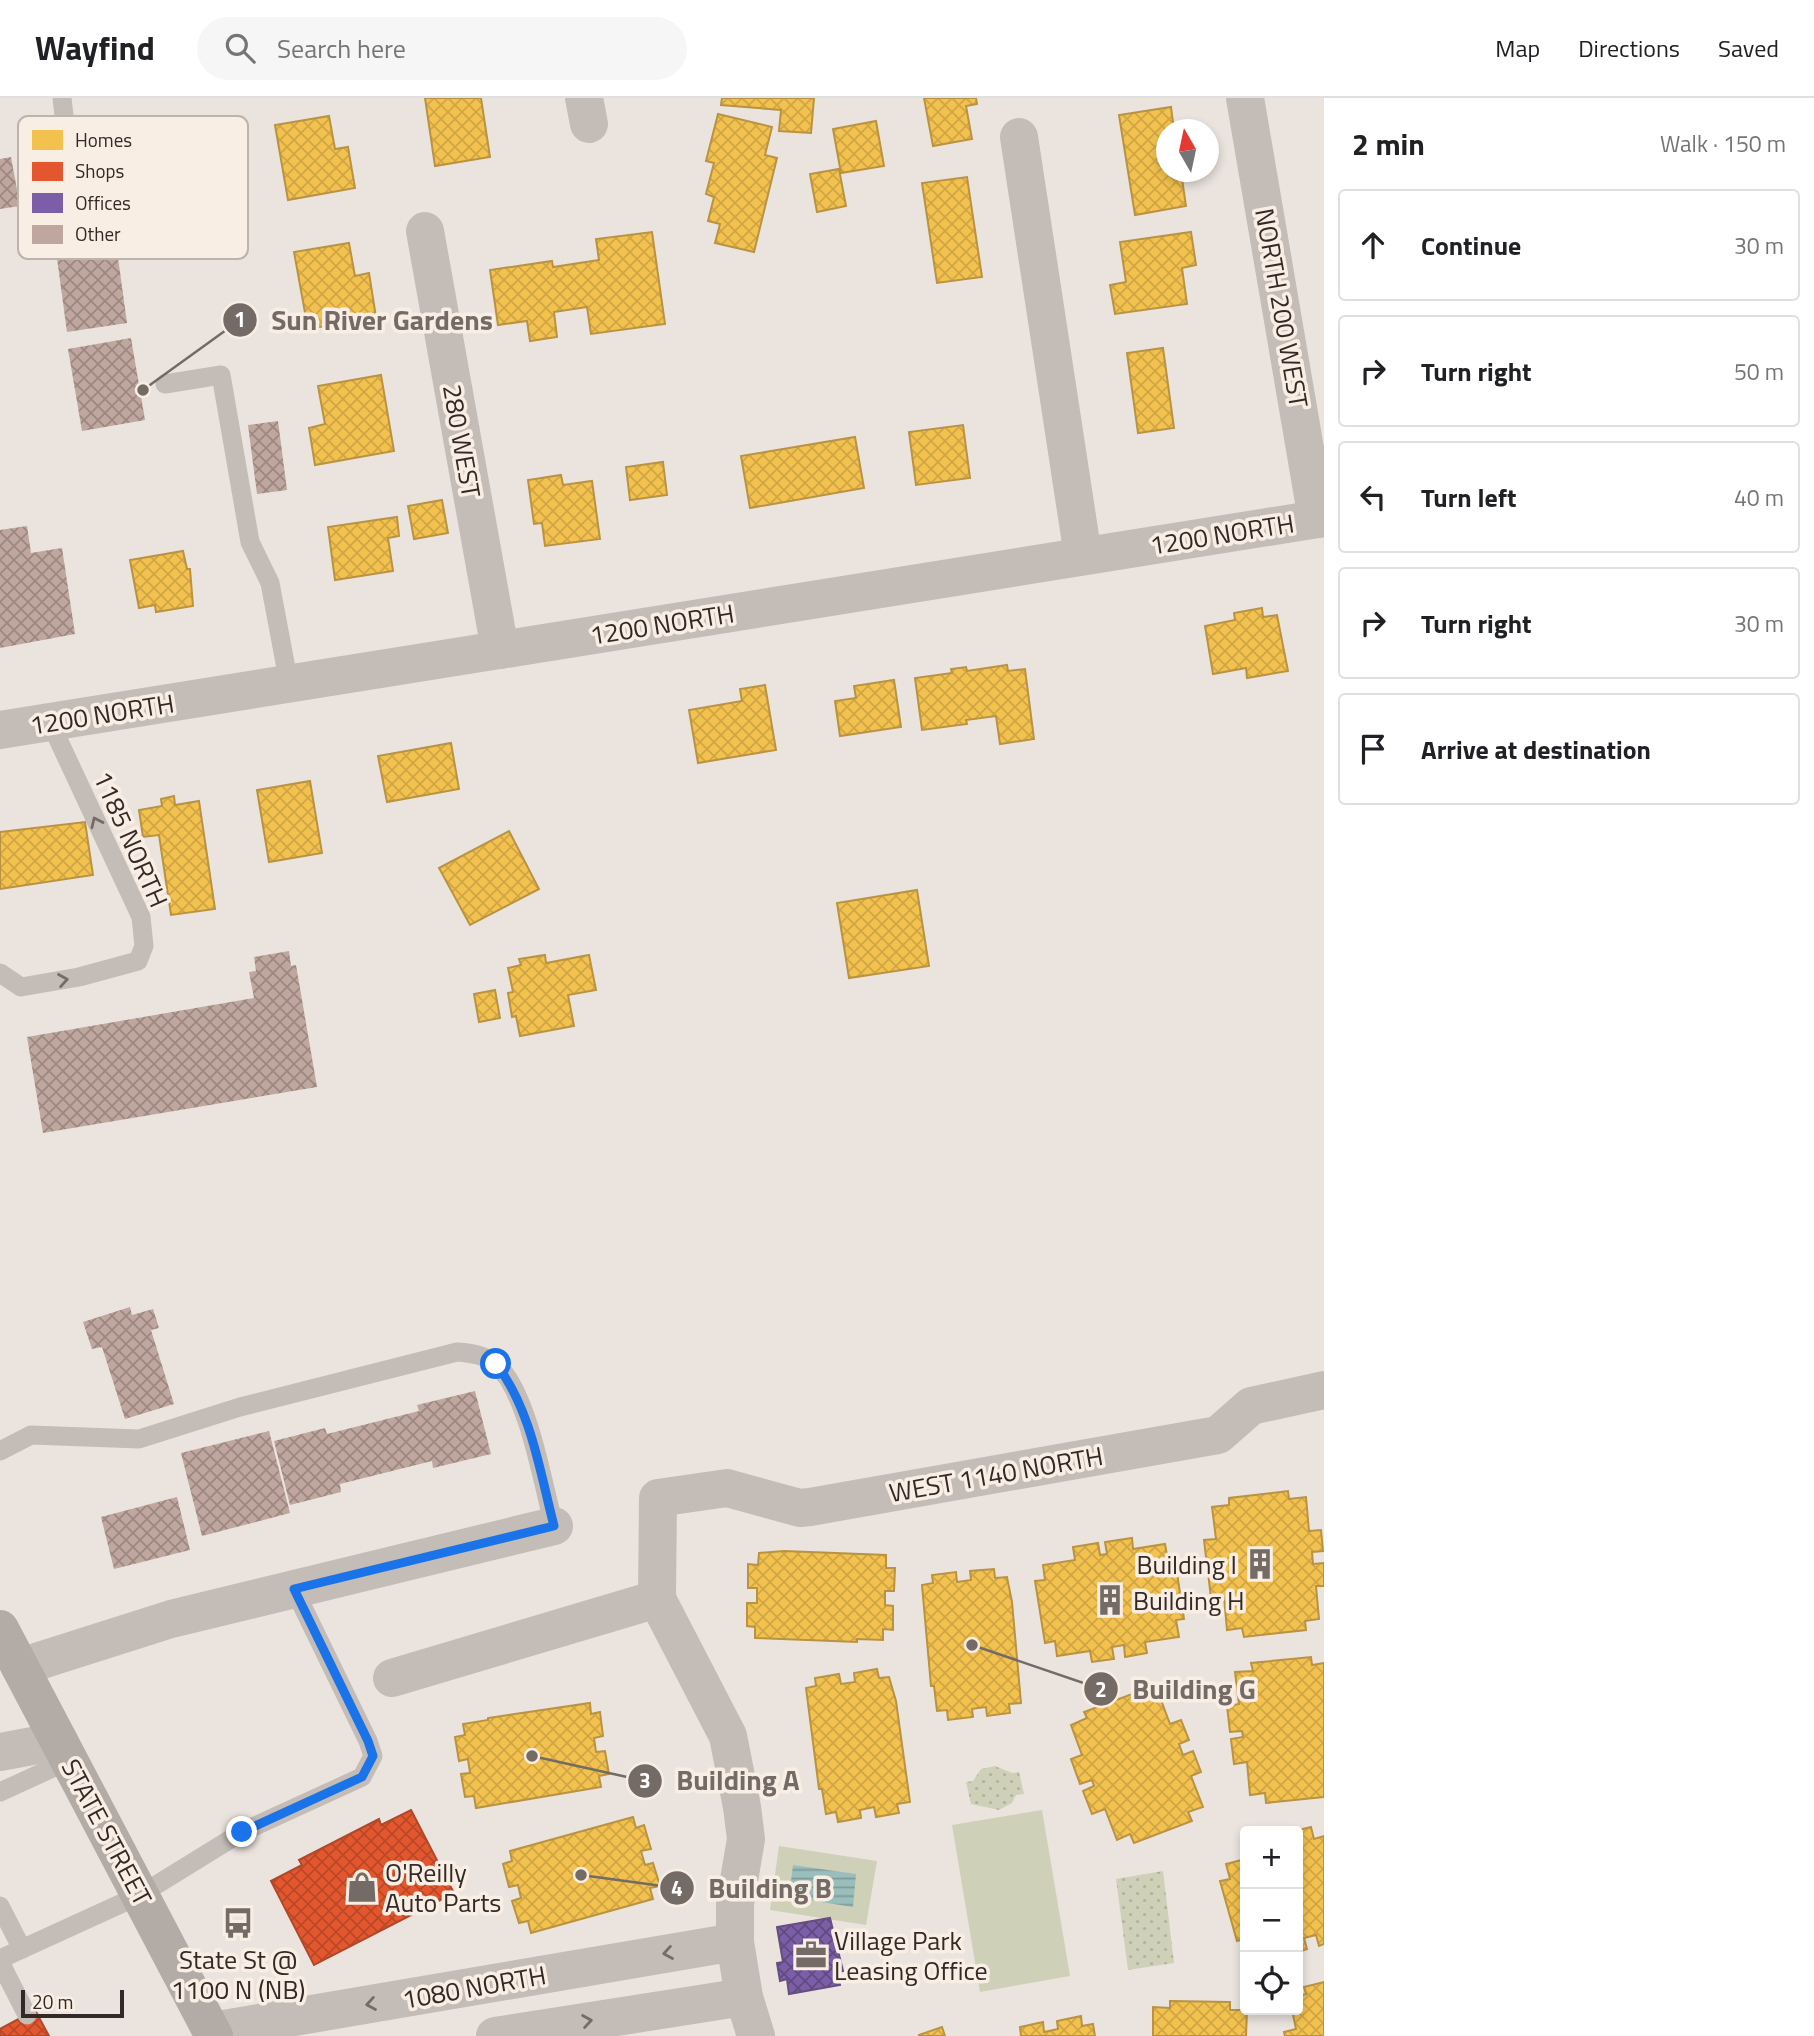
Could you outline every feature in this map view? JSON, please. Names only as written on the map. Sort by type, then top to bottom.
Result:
[{"type":"main road","name":"STATE STREET","points":[[0,1629],[213,2034]]},
{"type":"street","name":"NORTH 200 WEST","points":[[1245,98],[1321,518]]},
{"type":"street","points":[[1019,137],[1083,556]]},
{"type":"street","name":"280 WEST","points":[[425,231],[500,650]]},
{"type":"street","name":"1200 NORTH","points":[[0,730],[1321,518]]},
{"type":"street","name":"WEST 1140 NORTH","points":[[657,1599],[658,1498],[727,1488],[800,1508],[1218,1435],[1251,1406],[1324,1390]]},
{"type":"street","points":[[20,1667],[170,1619],[554,1526]]},
{"type":"street","points":[[392,1678],[657,1599],[728,1736],[746,1839],[735,1903],[736,1942],[744,1997],[756,2036]]},
{"type":"street","points":[[0,1752],[64,1751]]},
{"type":"street","name":"1080 NORTH","points":[[213,2034],[736,1942]]},
{"type":"street","name":"1080 NORTH","points":[[495,2036],[744,1997]]},
{"type":"lane","points":[[62,98],[64,116]]},
{"type":"lane","points":[[165,384],[221,375],[250,542],[270,583],[289,684]]},
{"type":"lane","name":"1185 NORTH","points":[[0,973],[22,987],[79,977],[138,961],[144,946],[141,917],[50,722]]},
{"type":"lane","points":[[0,1451],[31,1436],[139,1439],[240,1407],[457,1352],[476,1354],[496,1364],[512,1384],[529,1429],[554,1526]]},
{"type":"lane","points":[[27,2015],[0,1961],[140,1895],[242,1832],[362,1777],[369,1766],[373,1756],[368,1741],[294,1589]]},
{"type":"lane","points":[[0,1792],[64,1751]]},
{"type":"lane","points":[[0,1906],[22,1949]]},
{"type":"green space","points":[[995,1766],[1012,1773],[1019,1772],[1024,1794],[1016,1795],[1012,1803],[999,1810],[971,1804],[966,1782],[973,1781],[981,1769]]},
{"type":"green space","points":[[1042,1810],[1070,1976],[980,1992],[952,1825]]},
{"type":"green space","points":[[779,1846],[877,1861],[866,1925],[770,1910]]},
{"type":"green space","points":[[1163,1871],[1174,1963],[1128,1970],[1116,1879]]},
{"type":"water","points":[[793,1865],[856,1874],[853,1907],[789,1897]]},
{"type":"building: Homes","points":[[425,98],[481,98],[490,157],[435,166]]},
{"type":"building: Homes","points":[[722,98],[814,98],[811,133],[779,131],[781,110],[721,105]]},
{"type":"building: Homes","points":[[924,98],[976,98],[977,104],[966,106],[972,139],[933,146]]},
{"type":"building: Homes","points":[[1171,107],[1173,119],[1156,119],[1156,182],[1182,182],[1186,206],[1135,215],[1119,115]]},
{"type":"building: Homes","points":[[718,114],[772,127],[765,155],[777,158],[754,252],[715,243],[720,224],[708,221],[714,197],[706,194],[714,163],[706,161]]},
{"type":"building: Homes","points":[[329,116],[335,149],[348,147],[355,188],[288,200],[275,125]]},
{"type":"building: Homes","points":[[876,121],[884,166],[841,173],[833,129]]},
{"type":"building: Homes","points":[[839,169],[846,206],[817,212],[810,174]]},
{"type":"building: Homes","points":[[967,177],[982,277],[937,283],[922,183]]},
{"type":"building: Homes","points":[[652,232],[665,324],[591,334],[587,307],[554,312],[557,337],[530,341],[527,321],[498,325],[490,270],[552,261],[553,267],[599,260],[596,239]]},
{"type":"building: Homes","points":[[1191,232],[1196,265],[1182,268],[1187,304],[1115,314],[1110,285],[1126,282],[1120,242]]},
{"type":"building: Homes","points":[[349,243],[355,276],[369,273],[376,317],[308,329],[294,252]]},
{"type":"building: Homes","points":[[1163,348],[1174,428],[1138,433],[1127,353]]},
{"type":"building: Homes","points":[[381,375],[394,451],[315,465],[309,428],[325,424],[318,386]]},
{"type":"building: Homes","points":[[963,425],[970,478],[916,485],[909,432]]},
{"type":"building: Homes","points":[[855,437],[864,488],[750,508],[741,456]]},
{"type":"building: Homes","points":[[663,462],[667,495],[630,500],[626,467]]},
{"type":"building: Homes","points":[[561,475],[563,485],[592,481],[600,539],[545,546],[542,523],[534,524],[528,480]]},
{"type":"building: Homes","points":[[442,500],[448,533],[414,539],[408,506]]},
{"type":"building: Homes","points":[[397,517],[399,536],[388,538],[393,571],[335,580],[328,527]]},
{"type":"building: Homes","points":[[183,551],[187,569],[190,569],[193,606],[156,612],[155,605],[139,608],[130,560]]},
{"type":"building: Homes","points":[[1262,608],[1263,617],[1277,615],[1288,671],[1247,678],[1246,668],[1213,674],[1205,626],[1235,620],[1234,613]]},
{"type":"building: Homes","points":[[1007,665],[1008,671],[1025,669],[1034,739],[1000,744],[996,716],[966,720],[967,724],[922,730],[915,678],[952,673],[951,669],[966,667],[967,671]]},
{"type":"building: Homes","points":[[894,680],[901,727],[840,736],[835,701],[856,698],[854,686]]},
{"type":"building: Homes","points":[[765,685],[776,750],[698,763],[689,710],[742,701],[740,689]]},
{"type":"building: Homes","points":[[451,743],[459,789],[387,802],[378,756]]},
{"type":"building: Homes","points":[[310,781],[322,853],[269,862],[257,790]]},
{"type":"building: Homes","points":[[174,796],[175,805],[199,801],[215,909],[171,915],[159,835],[143,837],[139,810],[162,806],[161,799]]},
{"type":"building: Homes","points":[[85,822],[93,875],[0,889],[0,832]]},
{"type":"building: Homes","points":[[509,831],[539,889],[470,925],[439,868]]},
{"type":"building: Homes","points":[[917,890],[929,966],[849,978],[837,903]]},
{"type":"building: Homes","points":[[545,955],[546,963],[589,955],[596,990],[568,995],[574,1026],[520,1036],[516,1016],[512,1017],[508,993],[513,992],[508,968],[521,965],[519,959]]},
{"type":"building: Homes","points":[[495,990],[500,1018],[479,1022],[474,994]]},
{"type":"building: Homes","name":"Building I","points":[[1288,1491],[1289,1499],[1306,1497],[1309,1531],[1321,1530],[1323,1551],[1312,1552],[1313,1564],[1324,1563],[1324,1586],[1316,1586],[1319,1619],[1305,1621],[1306,1630],[1244,1637],[1242,1628],[1227,1630],[1224,1597],[1211,1598],[1208,1573],[1220,1572],[1219,1565],[1207,1566],[1204,1540],[1216,1539],[1212,1507],[1229,1505],[1229,1498]]},
{"type":"building: Homes","name":"Building H","points":[[1132,1538],[1133,1549],[1165,1544],[1168,1561],[1175,1560],[1184,1619],[1176,1620],[1179,1637],[1145,1642],[1147,1653],[1125,1657],[1124,1645],[1112,1647],[1114,1659],[1092,1662],[1090,1651],[1057,1656],[1055,1641],[1045,1643],[1035,1581],[1045,1580],[1043,1565],[1075,1560],[1073,1547],[1098,1543],[1100,1555],[1107,1554],[1105,1542]]},
{"type":"building: Homes","points":[[784,1551],[886,1555],[886,1568],[895,1568],[894,1591],[885,1591],[885,1605],[893,1606],[893,1630],[883,1629],[883,1640],[857,1639],[857,1642],[755,1638],[755,1627],[747,1626],[747,1603],[757,1603],[757,1588],[748,1588],[748,1564],[758,1565],[759,1553]]},
{"type":"building: Homes","points":[[994,1569],[995,1578],[1007,1577],[1012,1602],[1021,1703],[1009,1704],[1010,1713],[987,1716],[986,1707],[972,1709],[973,1717],[948,1720],[947,1710],[937,1711],[934,1686],[931,1686],[922,1585],[933,1583],[932,1575],[956,1572],[957,1582],[971,1580],[970,1571]]},
{"type":"building: Homes","points":[[1311,1657],[1312,1665],[1324,1663],[1324,1797],[1266,1803],[1265,1793],[1250,1795],[1247,1762],[1234,1764],[1231,1739],[1243,1737],[1242,1731],[1230,1732],[1227,1706],[1239,1704],[1235,1672],[1253,1671],[1251,1663]]},
{"type":"building: Homes","points":[[877,1669],[879,1678],[889,1677],[896,1701],[910,1802],[897,1804],[899,1813],[876,1817],[874,1807],[860,1810],[861,1818],[838,1822],[836,1812],[826,1814],[822,1789],[819,1789],[806,1688],[816,1686],[815,1678],[839,1674],[841,1684],[855,1682],[854,1673]]},
{"type":"building: Homes","points":[[1140,1691],[1142,1698],[1158,1692],[1170,1724],[1181,1720],[1189,1740],[1179,1744],[1183,1755],[1193,1751],[1201,1772],[1191,1776],[1203,1807],[1188,1812],[1192,1821],[1134,1843],[1130,1834],[1117,1840],[1105,1809],[1092,1814],[1083,1791],[1094,1786],[1092,1780],[1080,1784],[1071,1759],[1082,1755],[1071,1725],[1087,1718],[1084,1712]]},
{"type":"building: Homes","points":[[590,1703],[591,1714],[600,1712],[603,1736],[594,1738],[596,1752],[605,1751],[609,1774],[599,1776],[601,1787],[476,1808],[474,1796],[465,1797],[461,1774],[470,1773],[468,1759],[459,1761],[455,1737],[465,1735],[463,1724]]},
{"type":"building: Homes","points":[[633,1817],[636,1828],[644,1825],[651,1849],[641,1851],[645,1865],[653,1863],[660,1886],[650,1888],[653,1899],[531,1933],[528,1921],[519,1923],[512,1901],[521,1898],[518,1885],[509,1887],[503,1864],[512,1861],[510,1851]]},
{"type":"building: Homes","points":[[1311,1827],[1314,1839],[1324,1836],[1324,1944],[1319,1946],[1316,1935],[1304,1938],[1307,1949],[1303,1950],[1303,1889],[1303,1829]]},
{"type":"building: Homes","points":[[1240,1860],[1240,1940],[1237,1941],[1220,1881],[1230,1879],[1226,1864]]},
{"type":"building: Homes","points":[[1324,1982],[1324,2036],[1285,2036],[1284,2032],[1296,2029],[1293,2015],[1303,2015],[1303,1995],[1306,1994],[1304,1987]]},
{"type":"building: Homes","points":[[1170,2001],[1230,2002],[1230,2010],[1240,2010],[1240,2015],[1247,2015],[1246,2036],[1153,2036],[1153,2007],[1170,2008]]},
{"type":"building: Homes","points":[[1081,2016],[1082,2026],[1093,2024],[1095,2036],[1021,2036],[1020,2027],[1043,2022],[1044,2032],[1058,2029],[1057,2021]]},
{"type":"building: Homes","points":[[942,2027],[945,2036],[919,2036],[919,2035]]},
{"type":"building: Shops","name":"O'Reilly Auto Parts","points":[[411,1810],[454,1893],[314,1965],[271,1881],[302,1865],[299,1860],[379,1819],[381,1825]]},
{"type":"building: Shops","points":[[35,2010],[49,2036],[0,2036],[0,2029]]},
{"type":"building: Offices","name":"Village Park Leasing Office","points":[[830,1918],[843,1971],[838,1972],[840,1985],[789,1994],[787,1979],[780,1981],[777,1963],[783,1962],[777,1927]]},
{"type":"building: Other","points":[[11,157],[18,206],[0,209],[0,159]]},
{"type":"building: Other","points":[[57,259],[118,259],[127,323],[67,332]]},
{"type":"building: Other","points":[[131,338],[145,420],[82,431],[68,349]]},
{"type":"building: Other","points":[[278,421],[287,490],[257,494],[248,425]]},
{"type":"building: Other","points":[[27,526],[31,553],[62,548],[75,634],[0,648],[0,530]]},
{"type":"building: Other","points":[[289,951],[291,966],[296,965],[317,1087],[43,1133],[27,1037],[254,998],[249,972],[256,971],[254,957]]},
{"type":"building: Other","points":[[130,1307],[132,1315],[153,1309],[159,1328],[151,1330],[174,1404],[125,1419],[102,1347],[92,1349],[83,1322]]},
{"type":"building: Other","points":[[475,1391],[491,1454],[433,1468],[432,1461],[340,1484],[341,1492],[290,1505],[274,1441],[325,1428],[327,1434],[419,1411],[417,1405]]},
{"type":"building: Other","points":[[269,1431],[290,1513],[202,1536],[181,1453]]},
{"type":"building: Other","points":[[177,1497],[190,1550],[114,1569],[101,1517]]},
{"type":"place","name":"Sun River Gardens","points":[[143,390]]},
{"type":"place","name":"Building I","points":[[1260,1564]]},
{"type":"place","name":"Building H","points":[[1110,1600]]},
{"type":"place","name":"Building G","points":[[972,1645]]},
{"type":"place","name":"Building A","points":[[532,1756]]},
{"type":"place","name":"Building B","points":[[581,1875]]},
{"type":"place","name":"O'Reilly Auto Parts","points":[[362,1887]]},
{"type":"place","name":"State St @ 1100 N (NB)","points":[[238,1923]]},
{"type":"place","name":"Village Park Leasing Office","points":[[811,1955]]},
{"type":"route","points":[[242,1832],[362,1777],[373,1756],[294,1589],[554,1526],[529,1429],[512,1384],[496,1364]]}]
